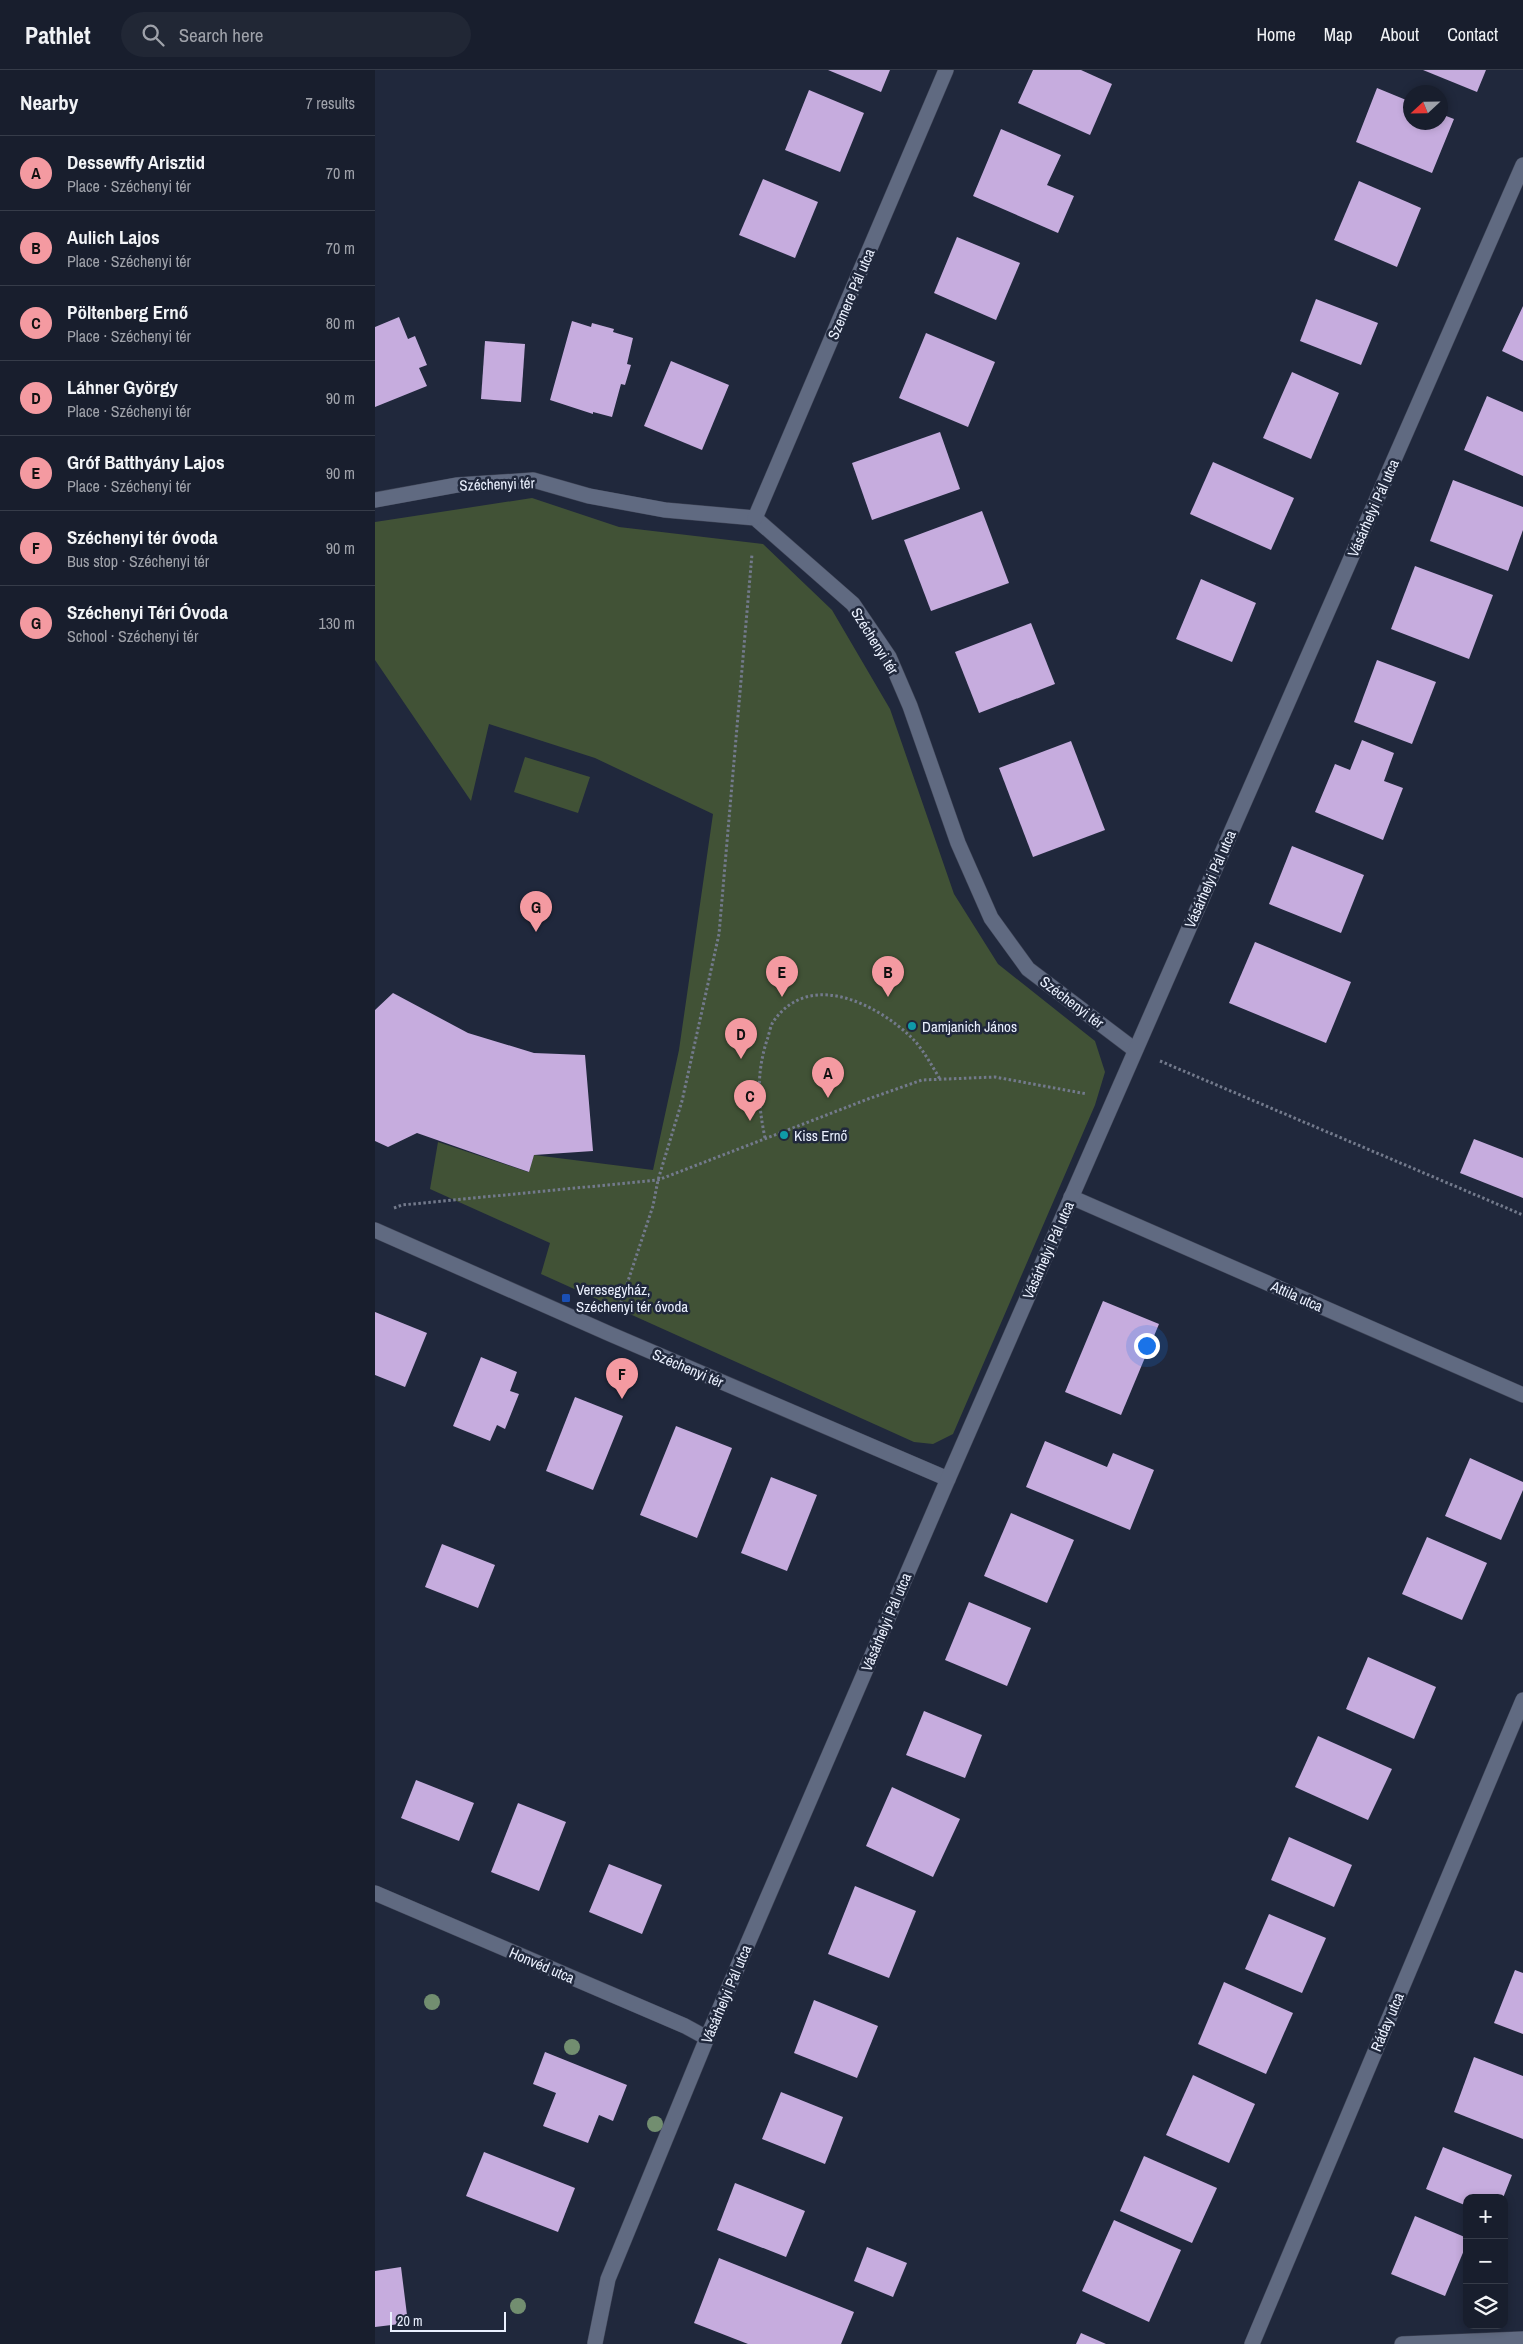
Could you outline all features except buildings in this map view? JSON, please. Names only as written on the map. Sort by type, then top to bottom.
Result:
[{"type":"street","name":"Szemere Pál utca","points":[[755,518],[946,70]]},
{"type":"street","name":"Vásárhelyi Pál utca","points":[[595,2344],[608,2278],[707,2038],[948,1479],[1523,165]]},
{"type":"street","name":"Széchenyi tér","points":[[375,500],[457,485],[533,480],[589,496],[665,510],[755,518],[853,604],[889,657],[910,706],[958,843],[991,918],[1028,969],[1135,1050]]},
{"type":"street","name":"Attila utca","points":[[1071,1197],[1523,1395]]},
{"type":"street","name":"Széchenyi tér","points":[[375,1230],[610,1334],[948,1479]]},
{"type":"street","name":"Ráday utca","points":[[1252,2344],[1523,1700]]},
{"type":"street","name":"Honvéd utca","points":[[375,1893],[685,2026],[707,2038]]},
{"type":"street","points":[[1402,2344],[1523,2339]]},
{"type":"path","points":[[610,1334],[653,1206],[658,1180],[683,1101],[719,934],[755,518]]},
{"type":"path","points":[[765,1138],[757,1086],[763,1051],[773,1022],[794,1002],[819,994],[851,998],[884,1015],[913,1039],[941,1080]]},
{"type":"path","points":[[1135,1050],[1523,1215]]},
{"type":"path","points":[[393,1208],[402,1205],[658,1180],[922,1080],[995,1077],[1115,1099]]},
{"type":"green space","points":[[532,498],[619,527],[763,544],[832,610],[890,709],[954,894],[998,964],[1095,1041],[1105,1072],[1095,1105],[953,1434],[933,1444],[914,1442],[541,1274],[550,1243],[430,1189],[438,1142],[528,1172],[534,1155],[653,1170],[679,1050],[713,814],[595,758],[489,724],[471,801],[375,660],[375,522]]},
{"type":"green space","points":[[525,757],[590,777],[578,813],[514,792]]},
{"type":"place","name":"Széchenyi Téri Óvoda","points":[[536,932]]},
{"type":"place","name":"Gróf Batthyány Lajos","points":[[782,997]]},
{"type":"place","name":"Aulich Lajos","points":[[888,997]]},
{"type":"place","name":"Damjanich János","points":[[912,1026]]},
{"type":"place","name":"Láhner György","points":[[741,1059]]},
{"type":"place","name":"Dessewffy Arisztid","points":[[828,1098]]},
{"type":"place","name":"Pöltenberg Ernő","points":[[750,1121]]},
{"type":"place","name":"Kiss Ernő","points":[[784,1135]]},
{"type":"place","name":"Veresegyház, Széchenyi tér óvoda","points":[[566,1298]]},
{"type":"place","name":"Széchenyi tér óvoda","points":[[622,1399]]}]
